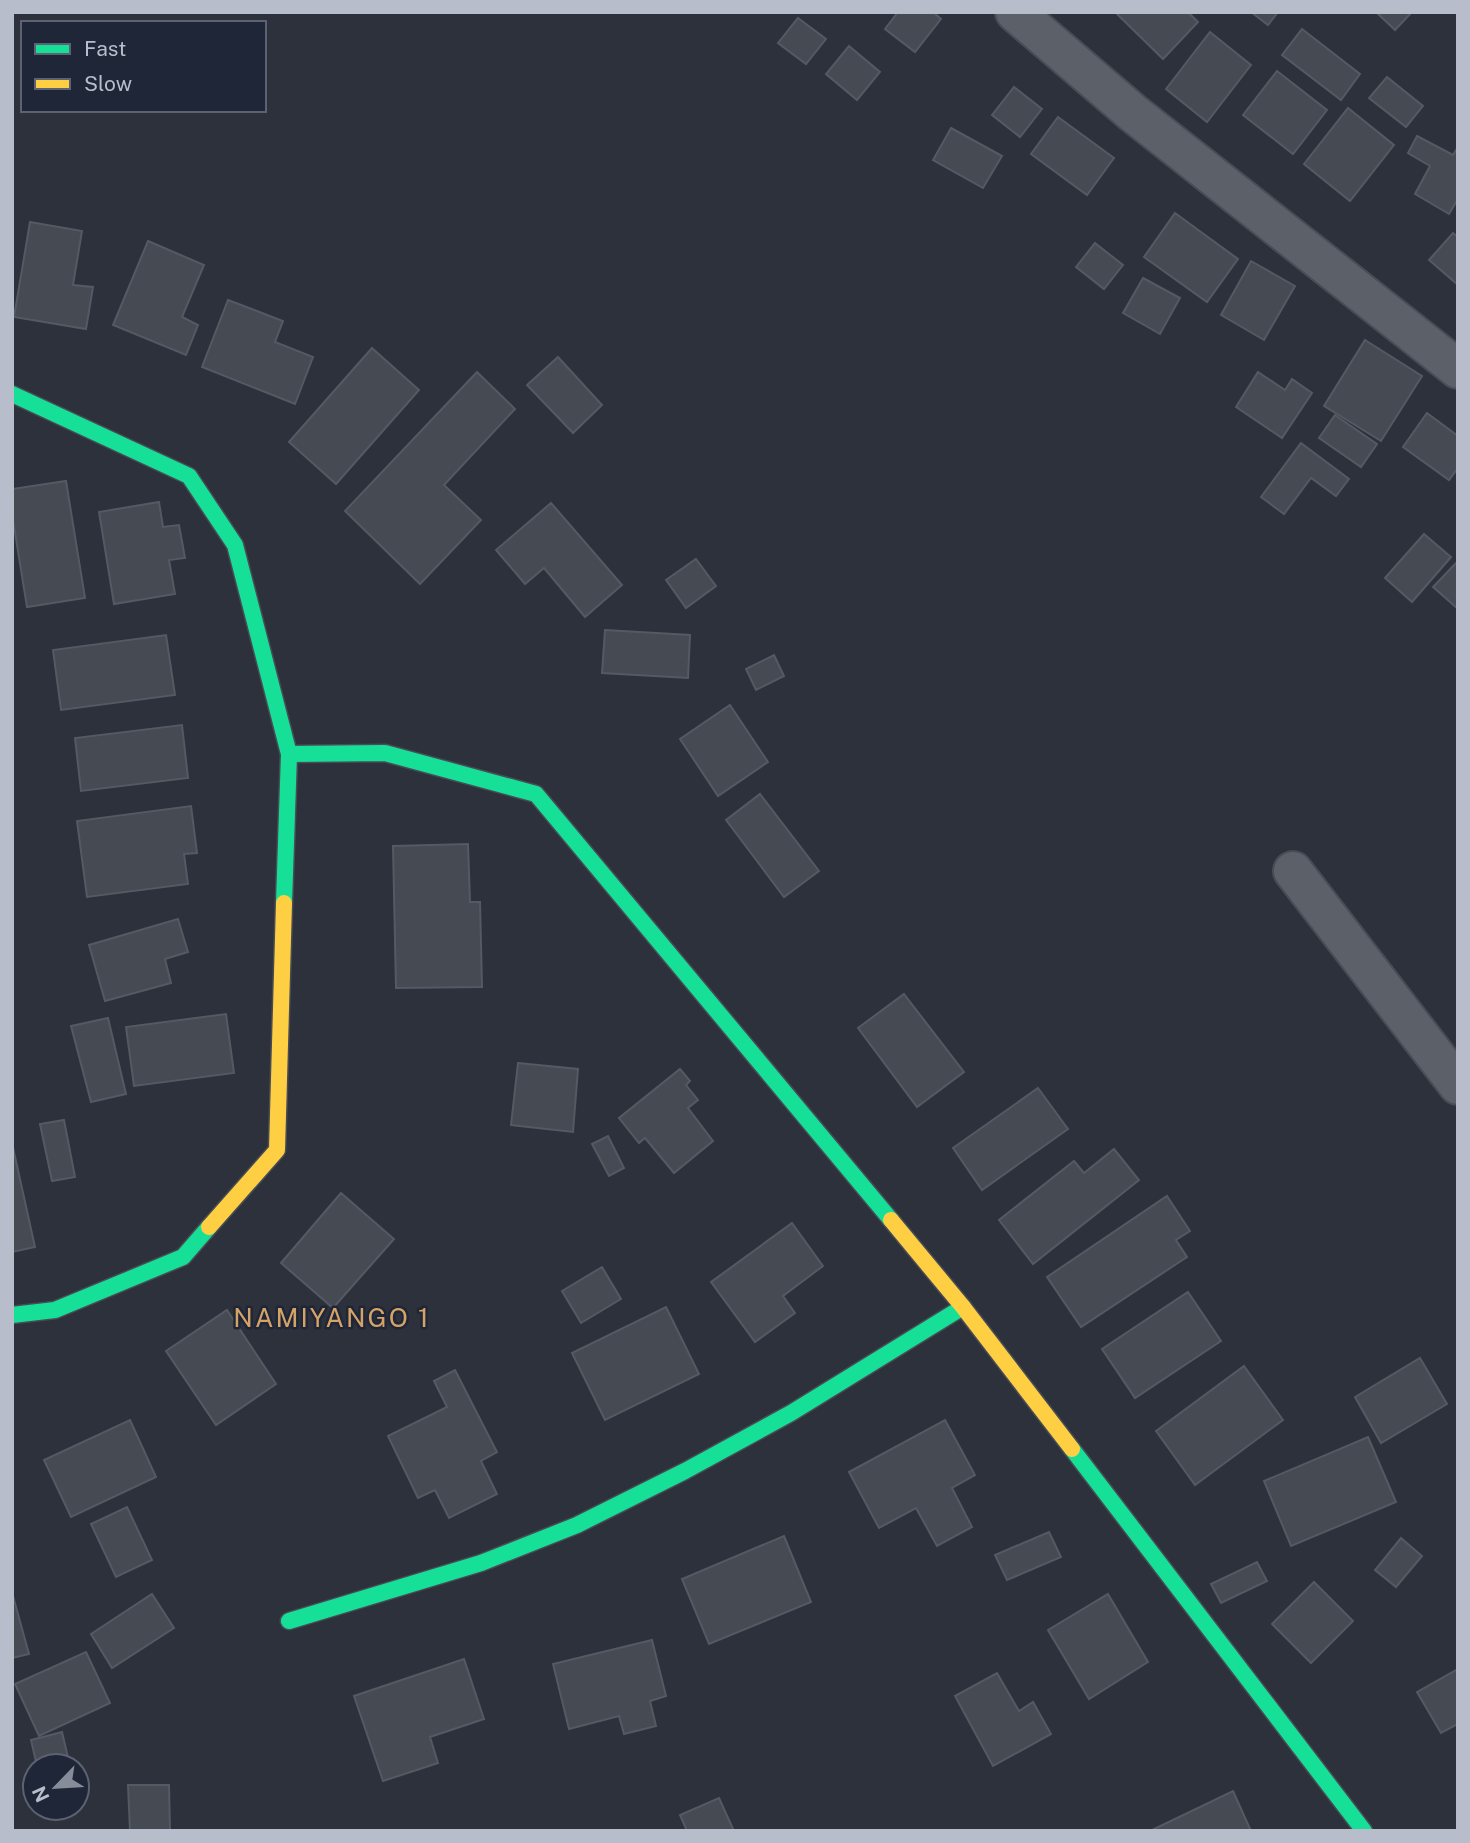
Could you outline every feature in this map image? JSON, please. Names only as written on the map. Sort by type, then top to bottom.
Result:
[{"type":"street","points":[[1015,12],[1133,113],[1458,369]]},
{"type":"street","points":[[12,394],[189,476],[235,545],[289,754],[277,1150],[183,1257],[55,1310],[12,1315]]},
{"type":"street","points":[[289,754],[385,753],[536,794],[963,1307],[1364,1831]]},
{"type":"street","points":[[1293,871],[1458,1085]]},
{"type":"street","points":[[289,1621],[481,1563],[577,1525],[685,1471],[791,1413],[963,1307]]},
{"type":"building","points":[[898,12],[933,12],[941,19],[915,52],[885,29]]},
{"type":"building","points":[[1115,12],[1188,12],[1198,22],[1163,59]]},
{"type":"building","points":[[1251,12],[1278,12],[1268,25]]},
{"type":"building","points":[[1376,12],[1412,12],[1395,30]]},
{"type":"building","points":[[798,18],[826,39],[806,64],[778,43]]},
{"type":"building","points":[[1302,29],[1360,74],[1341,100],[1282,55]]},
{"type":"building","points":[[1210,32],[1251,65],[1207,122],[1166,89]]},
{"type":"building","points":[[849,46],[880,72],[857,100],[826,74]]},
{"type":"building","points":[[1277,71],[1327,110],[1293,154],[1243,115]]},
{"type":"building","points":[[1387,77],[1423,106],[1406,127],[1369,98]]},
{"type":"building","points":[[1014,87],[1042,109],[1020,137],[992,115]]},
{"type":"building","points":[[1348,108],[1394,145],[1350,201],[1304,164]]},
{"type":"building","points":[[1058,117],[1114,158],[1087,195],[1031,154]]},
{"type":"building","points":[[951,128],[1002,156],[983,188],[933,160]]},
{"type":"building","points":[[1417,136],[1453,155],[1458,147],[1458,199],[1449,214],[1415,194],[1430,166],[1408,153]]},
{"type":"building","points":[[1175,213],[1238,259],[1207,302],[1144,257]]},
{"type":"building","points":[[30,222],[82,231],[73,285],[93,287],[86,329],[14,317]]},
{"type":"building","points":[[1453,233],[1458,237],[1458,285],[1429,260]]},
{"type":"building","points":[[148,241],[204,265],[182,317],[198,325],[186,355],[113,325]]},
{"type":"building","points":[[1095,243],[1123,265],[1104,289],[1076,267]]},
{"type":"building","points":[[1251,261],[1295,286],[1264,340],[1221,315]]},
{"type":"building","points":[[1143,278],[1180,298],[1160,334],[1123,313]]},
{"type":"building","points":[[228,300],[283,321],[275,342],[313,357],[295,404],[202,367]]},
{"type":"building","points":[[1365,340],[1422,376],[1381,441],[1324,406]]},
{"type":"building","points":[[372,348],[419,390],[336,484],[289,442]]},
{"type":"building","points":[[558,357],[602,405],[573,433],[527,385]]},
{"type":"building","points":[[477,372],[515,409],[444,485],[481,520],[420,584],[345,511]]},
{"type":"building","points":[[1258,372],[1285,390],[1292,379],[1312,393],[1282,438],[1236,407]]},
{"type":"building","points":[[1427,413],[1458,436],[1458,468],[1449,480],[1403,447]]},
{"type":"building","points":[[1335,415],[1377,444],[1361,467],[1319,438]]},
{"type":"building","points":[[1301,443],[1349,479],[1336,496],[1311,478],[1284,514],[1261,497]]},
{"type":"building","points":[[66,481],[85,598],[27,607],[12,514],[12,489]]},
{"type":"building","points":[[159,502],[163,527],[179,525],[185,558],[169,560],[175,594],[114,604],[99,512]]},
{"type":"building","points":[[551,503],[622,585],[585,617],[544,568],[525,584],[496,550]]},
{"type":"building","points":[[1424,534],[1451,557],[1412,602],[1385,578]]},
{"type":"building","points":[[696,559],[716,586],[686,608],[666,580]]},
{"type":"building","points":[[1458,561],[1458,609],[1433,587]]},
{"type":"building","points":[[605,630],[690,635],[688,678],[602,673]]},
{"type":"building","points":[[166,635],[175,695],[61,710],[53,650]]},
{"type":"building","points":[[774,655],[784,676],[756,690],[746,669]]},
{"type":"building","points":[[730,705],[768,762],[718,796],[680,739]]},
{"type":"building","points":[[182,725],[188,778],[81,791],[75,738]]},
{"type":"building","points":[[760,794],[819,871],[784,897],[726,820]]},
{"type":"building","points":[[191,806],[197,853],[184,854],[188,884],[87,897],[77,821]]},
{"type":"building","points":[[468,844],[470,902],[480,902],[482,987],[396,988],[393,846]]},
{"type":"building","points":[[178,919],[188,952],[165,959],[171,983],[105,1001],[89,945]]},
{"type":"building","points":[[904,994],[964,1072],[917,1107],[858,1028]]},
{"type":"building","points":[[226,1014],[234,1073],[134,1086],[126,1027]]},
{"type":"building","points":[[108,1018],[126,1094],[91,1102],[71,1026]]},
{"type":"building","points":[[518,1063],[578,1069],[573,1132],[511,1125]]},
{"type":"building","points":[[680,1069],[690,1081],[686,1085],[698,1100],[688,1108],[713,1141],[674,1173],[645,1138],[639,1143],[619,1118]]},
{"type":"building","points":[[1038,1088],[1068,1129],[982,1190],[953,1148]]},
{"type":"building","points":[[64,1120],[75,1177],[52,1181],[40,1124]]},
{"type":"building","points":[[608,1136],[624,1168],[609,1176],[592,1144]]},
{"type":"building","points":[[12,1143],[35,1247],[12,1252]]},
{"type":"building","points":[[1114,1149],[1139,1180],[1033,1264],[999,1220],[1074,1161],[1084,1173]]},
{"type":"building","points":[[341,1193],[394,1239],[333,1308],[281,1263]]},
{"type":"building","points":[[1167,1196],[1190,1231],[1176,1240],[1187,1257],[1081,1327],[1047,1277]]},
{"type":"building","points":[[792,1223],[823,1266],[783,1296],[795,1313],[755,1342],[711,1282]]},
{"type":"building","points":[[602,1267],[621,1299],[581,1323],[562,1291]]},
{"type":"building","points":[[1188,1292],[1221,1341],[1135,1398],[1102,1349]]},
{"type":"building","points":[[666,1307],[699,1374],[605,1420],[572,1353]]},
{"type":"building","points":[[227,1310],[276,1384],[216,1425],[166,1351]]},
{"type":"building","points":[[1420,1358],[1447,1404],[1381,1443],[1355,1397]]},
{"type":"building","points":[[1244,1366],[1283,1420],[1195,1485],[1156,1431]]},
{"type":"building","points":[[455,1370],[497,1452],[481,1461],[497,1494],[449,1518],[435,1490],[418,1498],[388,1436],[447,1407],[434,1381]]},
{"type":"building","points":[[130,1420],[156,1477],[71,1517],[44,1460]]},
{"type":"building","points":[[945,1420],[975,1475],[952,1488],[972,1527],[937,1546],[916,1508],[879,1528],[849,1472]]},
{"type":"building","points":[[1368,1437],[1396,1502],[1291,1546],[1264,1481]]},
{"type":"building","points":[[127,1507],[152,1560],[116,1577],[91,1524]]},
{"type":"building","points":[[1049,1532],[1061,1557],[1007,1580],[995,1555]]},
{"type":"building","points":[[784,1536],[811,1602],[709,1644],[682,1579]]},
{"type":"building","points":[[1401,1538],[1422,1556],[1396,1587],[1375,1570]]},
{"type":"building","points":[[1257,1562],[1267,1581],[1221,1603],[1211,1584]]},
{"type":"building","points":[[1314,1582],[1353,1621],[1311,1663],[1272,1624]]},
{"type":"building","points":[[152,1594],[174,1628],[112,1668],[91,1634]]},
{"type":"building","points":[[1108,1594],[1148,1662],[1089,1699],[1048,1630]]},
{"type":"building","points":[[12,1597],[29,1654],[12,1658]]},
{"type":"building","points":[[652,1640],[666,1696],[650,1701],[656,1726],[624,1734],[619,1716],[569,1729],[553,1664]]},
{"type":"building","points":[[86,1652],[110,1703],[39,1736],[15,1684]]},
{"type":"building","points":[[464,1659],[484,1719],[430,1737],[438,1763],[383,1781],[354,1696]]},
{"type":"building","points":[[1458,1669],[1458,1724],[1441,1733],[1417,1692]]},
{"type":"building","points":[[997,1673],[1019,1711],[1033,1702],[1051,1734],[993,1766],[955,1696]]},
{"type":"building","points":[[62,1732],[67,1752],[34,1752],[31,1740]]},
{"type":"building","points":[[128,1785],[169,1785],[170,1831],[130,1831]]},
{"type":"building","points":[[1233,1791],[1251,1831],[1150,1831]]},
{"type":"building","points":[[719,1798],[734,1831],[687,1831],[680,1815]]},
{"type":"traffic: fast","points":[[12,394],[189,476],[235,545],[289,754],[284,903]]},
{"type":"traffic: fast","points":[[289,754],[385,753],[536,794],[891,1220]]},
{"type":"traffic: fast","points":[[12,1315],[55,1310],[183,1257],[209,1227]]},
{"type":"traffic: fast","points":[[289,1621],[481,1563],[577,1525],[685,1471],[791,1413],[963,1307]]},
{"type":"traffic: fast","points":[[1072,1449],[1364,1831]]},
{"type":"traffic: slow","points":[[209,1227],[277,1150],[284,903]]},
{"type":"traffic: slow","points":[[891,1220],[963,1307],[1072,1449]]},
{"type":"district","name":"NAMIYANGO 1","points":[[332,1317]]}]
